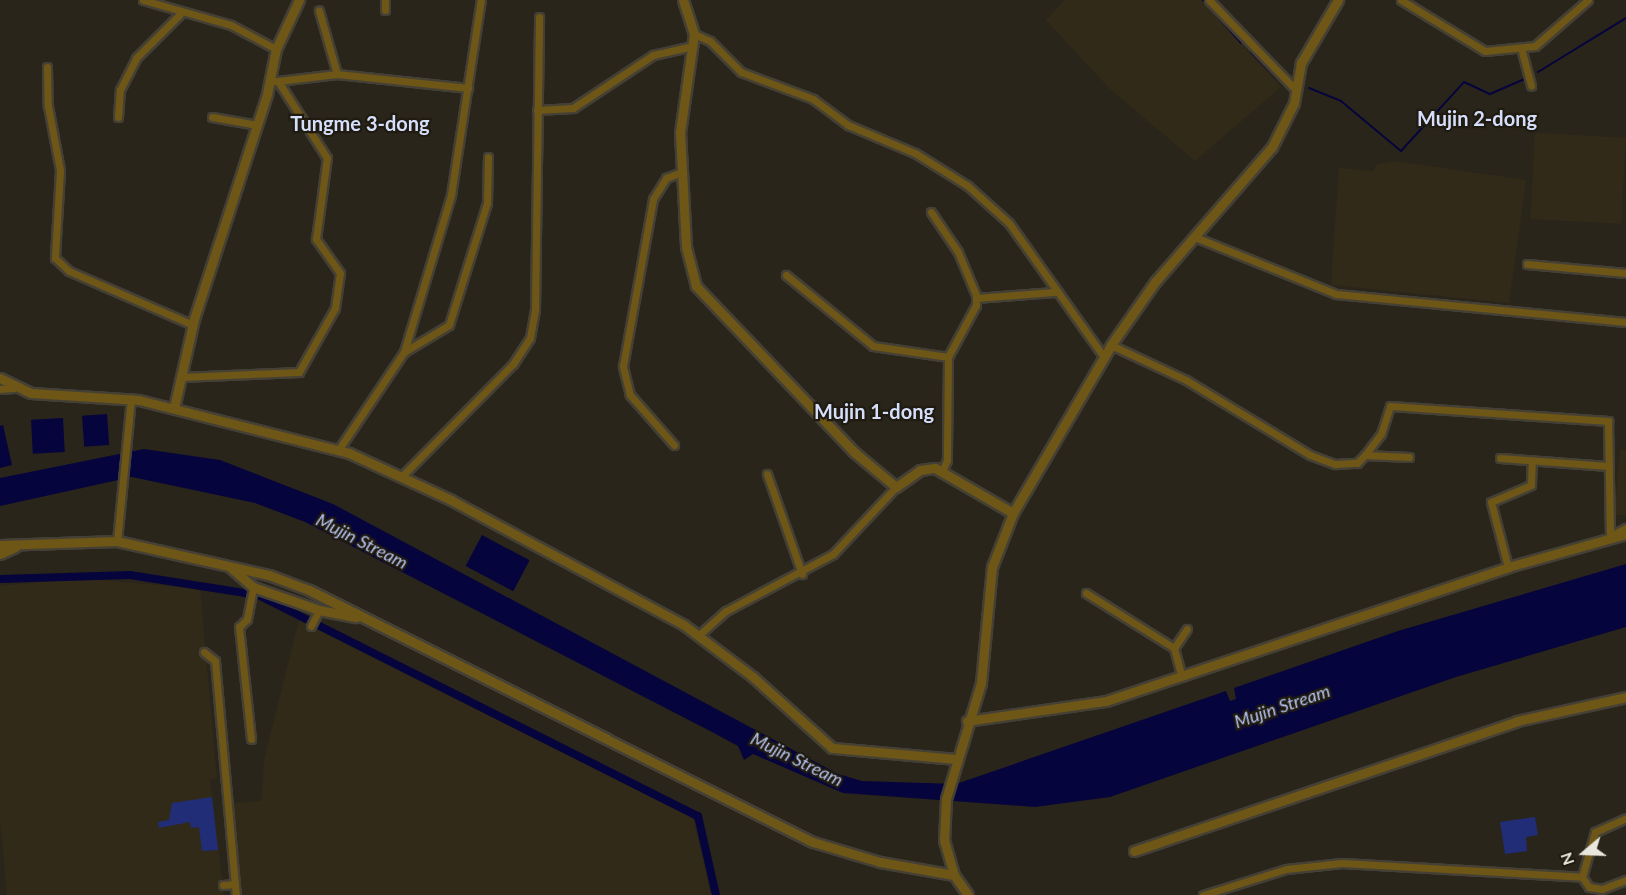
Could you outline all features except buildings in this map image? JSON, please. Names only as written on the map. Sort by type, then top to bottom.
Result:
[{"type":"street","points":[[143,0],[180,14],[231,25],[276,49]]},
{"type":"street","points":[[174,408],[193,325],[257,125],[274,81],[276,49],[299,0]]},
{"type":"street","points":[[385,0],[385,10]]},
{"type":"street","points":[[339,449],[404,352],[451,195],[482,0]]},
{"type":"street","points":[[683,0],[694,34],[680,132],[689,268],[696,286],[854,452],[896,487]]},
{"type":"street","points":[[1209,0],[1296,90]]},
{"type":"street","points":[[968,895],[954,875],[944,841],[946,800],[955,759],[986,658],[992,567],[1013,513],[1111,345],[1195,237],[1272,147],[1296,90],[1301,63],[1338,0]]},
{"type":"street","points":[[1401,0],[1485,51],[1521,48],[1539,43],[1588,0]]},
{"type":"street","points":[[319,11],[337,74]]},
{"type":"street","points":[[118,117],[120,90],[136,58],[180,14]]},
{"type":"street","points":[[403,475],[513,364],[530,338],[535,310],[539,16]]},
{"type":"street","points":[[694,34],[710,41],[741,72],[813,99],[848,125],[915,153],[968,186],[1009,223],[1054,292],[1104,357]]},
{"type":"street","points":[[537,110],[573,108],[603,83],[628,76],[653,55],[693,46]]},
{"type":"street","points":[[1521,48],[1531,86]]},
{"type":"street","points":[[47,67],[48,106],[60,170],[55,258],[69,271],[193,325]]},
{"type":"street","points":[[274,81],[337,74],[468,88]]},
{"type":"street","points":[[181,377],[299,372],[335,308],[340,273],[316,239],[327,158],[274,81]]},
{"type":"street","points":[[212,117],[257,125]]},
{"type":"street","points":[[404,352],[449,325],[488,203],[489,157]]},
{"type":"street","points":[[674,445],[630,395],[623,366],[653,199],[666,178],[682,172]]},
{"type":"street","points":[[931,212],[958,252],[976,298],[948,357],[942,472]]},
{"type":"street","points":[[1195,237],[1336,294],[1626,322]]},
{"type":"street","points":[[1527,264],[1626,273]]},
{"type":"street","points":[[786,275],[873,346],[948,357]]},
{"type":"street","points":[[976,298],[1054,292]]},
{"type":"street","points":[[1111,345],[1186,380],[1318,460],[1348,465],[1365,455],[1381,434],[1390,406],[1608,421],[1610,537]]},
{"type":"street","points":[[0,378],[14,388]]},
{"type":"street","points":[[0,389],[14,388],[57,397],[131,399],[339,449],[403,475],[699,635],[832,748],[955,759]]},
{"type":"street","points":[[117,541],[126,482],[131,399]]},
{"type":"street","points":[[1365,455],[1409,456]]},
{"type":"street","points":[[1500,458],[1608,466]]},
{"type":"street","points":[[1508,567],[1491,502],[1531,485],[1532,462]]},
{"type":"street","points":[[699,635],[726,610],[802,573],[833,555],[896,487],[927,467],[942,472],[1013,513]]},
{"type":"street","points":[[767,474],[802,573]]},
{"type":"street","points":[[1610,537],[1626,528]]},
{"type":"street","points":[[966,721],[1064,711],[1182,677],[1508,567],[1626,534]]},
{"type":"street","points":[[0,546],[117,541],[228,565],[309,590],[813,842],[880,862],[954,875]]},
{"type":"street","points":[[0,554],[20,545]]},
{"type":"street","points":[[228,565],[253,588],[318,613],[366,619]]},
{"type":"street","points":[[250,740],[239,627],[247,619],[253,588]]},
{"type":"street","points":[[1086,593],[1174,648],[1182,677]]},
{"type":"street","points":[[311,626],[318,613]]},
{"type":"street","points":[[1174,648],[1186,629]]},
{"type":"street","points":[[204,652],[215,660],[237,895]]},
{"type":"street","points":[[1134,851],[1517,721],[1626,697]]},
{"type":"street","points":[[1582,877],[1595,832],[1626,818]]},
{"type":"street","points":[[1203,895],[1286,869],[1342,863],[1582,877]]},
{"type":"street","points":[[1582,877],[1589,887],[1602,889],[1626,880]]},
{"type":"street","points":[[224,885],[235,884]]},
{"type":"shaded area","points":[[1065,0],[1201,0],[1281,87],[1195,161],[1109,88],[1046,20]]},
{"type":"shaded area","points":[[1535,133],[1626,138],[1621,224],[1530,219]]},
{"type":"shaded area","points":[[1395,161],[1526,180],[1509,303],[1331,285],[1339,168],[1374,171],[1376,165]]},
{"type":"shaded area","points":[[1620,449],[1626,450],[1626,515],[1615,515]]},
{"type":"shaded area","points":[[80,578],[200,589],[217,778],[210,779],[224,895],[7,895],[0,819],[0,586]]},
{"type":"shaded area","points":[[299,620],[693,818],[711,895],[241,895],[232,803],[262,801],[264,760]]},
{"type":"shaded area","points":[[212,797],[218,850],[202,851],[199,827],[191,828],[190,822],[159,828],[158,822],[169,820],[172,803]]},
{"type":"shaded area","points":[[1535,817],[1538,835],[1526,837],[1527,851],[1505,854],[1500,822]]},
{"type":"water","points":[[107,414],[109,445],[84,447],[82,416]]},
{"type":"water","points":[[63,418],[65,452],[33,454],[31,420]]},
{"type":"water","points":[[3,425],[12,465],[0,468],[0,426]]},
{"type":"water","points":[[144,449],[220,460],[333,504],[838,774],[862,781],[956,784],[1226,691],[1230,701],[1236,699],[1234,688],[1398,631],[1626,564],[1626,627],[1456,677],[1110,797],[1035,807],[843,793],[753,754],[744,760],[738,746],[710,731],[305,522],[255,503],[132,477],[0,506],[0,478]]},
{"type":"water","points":[[482,535],[530,560],[513,591],[466,566]]},
{"type":"waterway","name":"Mujin Stream","points":[[1203,0],[1241,43]]},
{"type":"waterway","name":"Mujin Stream","points":[[1538,72],[1626,18]]},
{"type":"waterway","name":"Mujin Stream","points":[[1251,52],[1290,91]]},
{"type":"waterway","name":"Mujin Stream","points":[[1309,88],[1341,101],[1401,151],[1464,82],[1490,94],[1527,78]]},
{"type":"waterway","points":[[0,579],[130,575],[258,595],[698,816],[716,895]]},
{"type":"district","name":"Mujin 2-dong","points":[[1477,118]]},
{"type":"district","name":"Tungme 3-dong","points":[[360,123]]},
{"type":"district","name":"Mujin 1-dong","points":[[874,411]]}]
